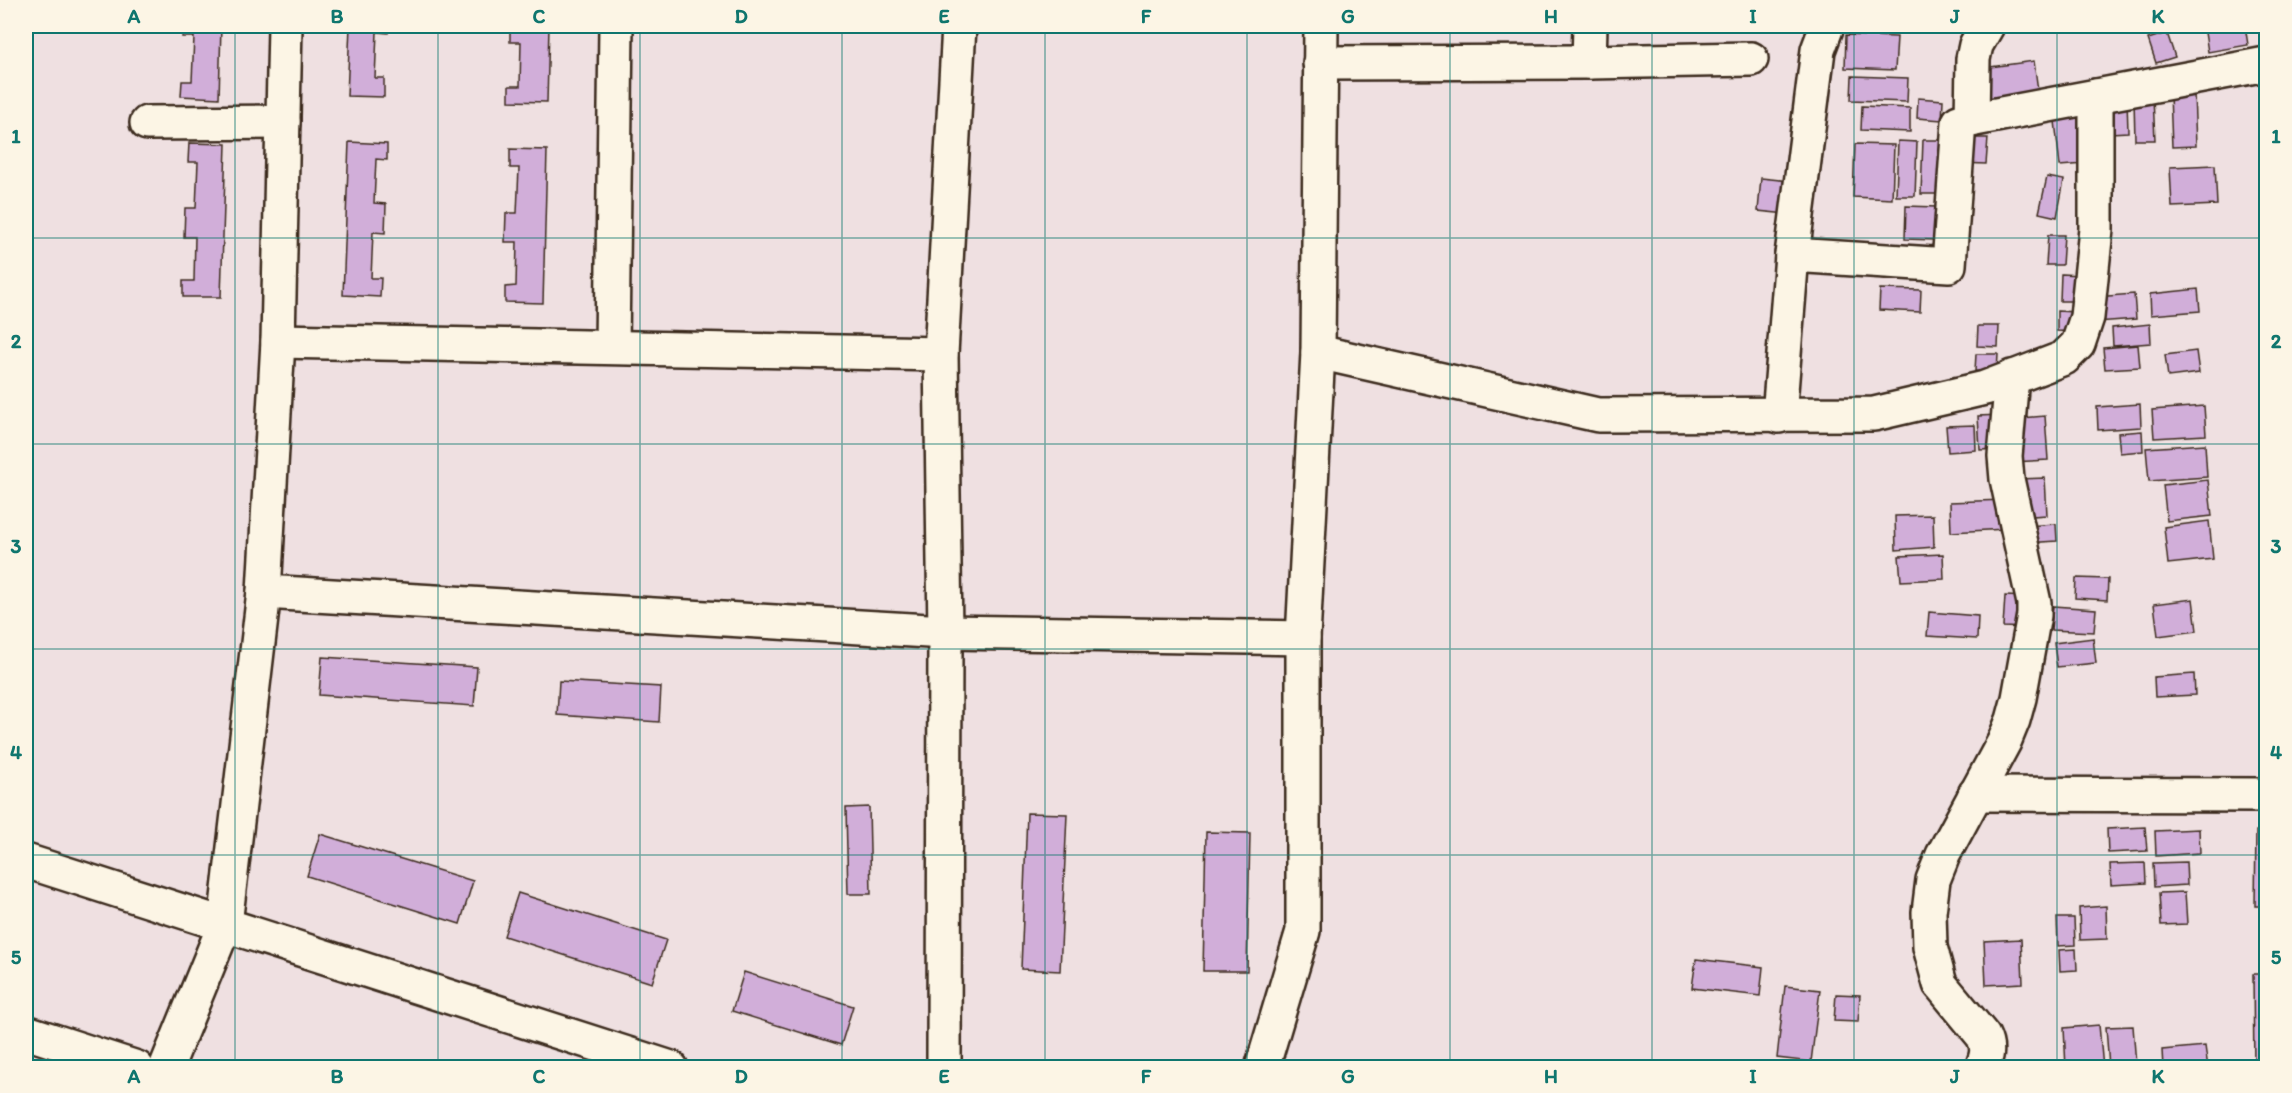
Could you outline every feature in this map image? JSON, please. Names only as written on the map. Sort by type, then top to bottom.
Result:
[{"type":"street","points":[[166,1068],[225,924],[264,592],[278,341],[285,26]]},
{"type":"street","points":[[612,347],[616,26]]},
{"type":"street","points":[[944,1068],[945,632],[941,354],[959,26]]},
{"type":"street","points":[[1262,1068],[1303,932],[1303,638],[1318,352],[1321,26]]},
{"type":"street","points":[[1589,62],[1590,26]]},
{"type":"street","points":[[1779,416],[1792,255],[1818,50],[1827,26]]},
{"type":"street","points":[[1972,120],[1973,59],[1976,45],[1987,26]]},
{"type":"street","points":[[1320,63],[1589,62],[1750,58]]},
{"type":"street","points":[[1792,255],[1949,265],[1959,122],[2266,64]]},
{"type":"street","points":[[1318,352],[1598,415],[1874,414],[1985,388],[2064,357],[2078,344],[2087,317],[2096,229],[2096,96]]},
{"type":"street","points":[[147,123],[283,122]]},
{"type":"street","points":[[278,341],[941,354]]},
{"type":"street","points":[[1982,1068],[1987,1057],[1987,1045],[1983,1036],[1940,984],[1930,947],[1929,912],[1933,880],[1943,855],[2004,742],[2013,720],[2034,615],[2034,603],[2007,479],[2006,456],[2012,377]]},
{"type":"street","points":[[264,592],[945,632],[1303,638]]},
{"type":"street","points":[[1975,794],[2266,795]]},
{"type":"street","points":[[26,861],[671,1068]]},
{"type":"street","points":[[26,1032],[137,1068]]},
{"type":"building","points":[[183,26],[221,26],[219,98],[181,96],[182,81],[192,81],[194,37],[182,37]]},
{"type":"building","points":[[350,26],[388,26],[388,33],[377,32],[375,78],[384,78],[384,97],[347,96]]},
{"type":"building","points":[[510,26],[549,26],[547,102],[509,101],[509,86],[520,86],[521,42],[510,42]]},
{"type":"building","points":[[2204,26],[2245,26],[2248,45],[2208,52]]},
{"type":"building","points":[[2167,33],[2175,57],[2156,63],[2148,39]]},
{"type":"building","points":[[1846,35],[1897,37],[1895,70],[1845,68]]},
{"type":"building","points":[[2034,61],[2039,98],[1988,105],[1983,68]]},
{"type":"building","points":[[1852,76],[1908,78],[1907,102],[1851,100]]},
{"type":"building","points":[[2194,93],[2196,146],[2172,147],[2170,94]]},
{"type":"building","points":[[1918,98],[1943,100],[1942,120],[1917,118]]},
{"type":"building","points":[[2153,98],[2155,140],[2135,140],[2134,99]]},
{"type":"building","points":[[2127,100],[2128,132],[2110,133],[2109,101]]},
{"type":"building","points":[[1862,106],[1910,108],[1910,132],[1861,130]]},
{"type":"building","points":[[2077,110],[2083,164],[2060,166],[2054,112]]},
{"type":"building","points":[[2261,123],[2266,123],[2266,147],[2261,147]]},
{"type":"building","points":[[1961,138],[1988,138],[1986,164],[1960,163]]},
{"type":"building","points":[[1923,140],[1942,140],[1940,194],[1921,194]]},
{"type":"building","points":[[1898,141],[1917,142],[1915,196],[1896,196]]},
{"type":"building","points":[[349,142],[387,144],[387,160],[376,159],[374,203],[386,204],[385,233],[373,232],[371,278],[381,278],[380,297],[343,295]]},
{"type":"building","points":[[189,143],[226,144],[221,297],[183,297],[183,281],[194,281],[195,237],[184,237],[185,208],[196,208],[198,162],[188,162]]},
{"type":"building","points":[[1855,144],[1894,145],[1892,199],[1853,197]]},
{"type":"building","points":[[510,149],[547,150],[543,303],[505,302],[505,287],[516,286],[517,242],[505,242],[506,213],[517,213],[519,168],[510,168]]},
{"type":"building","points":[[2215,165],[2217,205],[2172,207],[2170,167]]},
{"type":"building","points":[[2047,177],[2064,180],[2057,217],[2039,213]]},
{"type":"building","points":[[1761,178],[1790,181],[1787,214],[1758,211]]},
{"type":"building","points":[[1906,206],[1937,207],[1936,240],[1905,239]]},
{"type":"building","points":[[2048,235],[2064,235],[2062,265],[2046,265]]},
{"type":"building","points":[[2061,274],[2080,275],[2079,301],[2060,301]]},
{"type":"building","points":[[1880,289],[1921,290],[1920,312],[1879,310]]},
{"type":"building","points":[[2198,289],[2200,311],[2151,315],[2150,294]]},
{"type":"building","points":[[2134,294],[2136,319],[2097,322],[2095,297]]},
{"type":"building","points":[[2057,311],[2076,312],[2076,332],[2057,331]]},
{"type":"building","points":[[2150,324],[2151,343],[2113,346],[2112,328]]},
{"type":"building","points":[[1978,326],[1999,326],[1998,347],[1977,346]]},
{"type":"building","points":[[2138,345],[2140,367],[2105,369],[2103,348]]},
{"type":"building","points":[[2196,351],[2199,373],[2168,377],[2165,355]]},
{"type":"building","points":[[1976,354],[1998,354],[1997,372],[1975,371]]},
{"type":"building","points":[[2140,404],[2141,427],[2098,430],[2097,407]]},
{"type":"building","points":[[2204,406],[2206,435],[2154,438],[2152,410]]},
{"type":"building","points":[[2001,415],[2002,449],[1980,450],[1978,416]]},
{"type":"building","points":[[2045,416],[2048,460],[2012,462],[2009,419]]},
{"type":"building","points":[[1975,425],[1976,450],[1948,452],[1946,426]]},
{"type":"building","points":[[2142,431],[2143,451],[2120,453],[2118,433]]},
{"type":"building","points":[[2205,444],[2207,477],[2149,481],[2146,448]]},
{"type":"building","points":[[2045,478],[2047,515],[2018,517],[2016,479]]},
{"type":"building","points":[[2208,480],[2212,516],[2167,521],[2163,485]]},
{"type":"building","points":[[2004,500],[2006,529],[1951,532],[1950,502]]},
{"type":"building","points":[[1933,515],[1934,547],[1896,550],[1895,516]]},
{"type":"building","points":[[2209,521],[2213,559],[2168,564],[2164,527]]},
{"type":"building","points":[[2056,524],[2057,541],[2023,543],[2023,526]]},
{"type":"building","points":[[1943,554],[1944,579],[1901,581],[1899,556]]},
{"type":"building","points":[[2076,578],[2108,579],[2107,600],[2075,598]]},
{"type":"building","points":[[2005,596],[2029,597],[2026,628],[2003,627]]},
{"type":"building","points":[[2193,599],[2197,631],[2158,636],[2154,604]]},
{"type":"building","points":[[2053,606],[2096,609],[2094,632],[2051,630]]},
{"type":"building","points":[[1929,612],[1978,616],[1977,639],[1927,636]]},
{"type":"building","points":[[2093,638],[2096,663],[2057,667],[2054,643]]},
{"type":"building","points":[[322,657],[477,667],[474,706],[319,695]]},
{"type":"building","points":[[2194,674],[2195,695],[2155,697],[2154,677]]},
{"type":"building","points":[[559,681],[661,687],[659,722],[557,715]]},
{"type":"building","points":[[869,807],[871,894],[848,894],[846,808]]},
{"type":"building","points":[[1027,813],[1067,814],[1060,971],[1021,969]]},
{"type":"building","points":[[2145,827],[2147,851],[2108,853],[2107,829]]},
{"type":"building","points":[[2199,829],[2200,853],[2156,856],[2155,831]]},
{"type":"building","points":[[2256,831],[2266,831],[2266,906],[2255,906]]},
{"type":"building","points":[[1206,832],[1250,833],[1247,971],[1203,971]]},
{"type":"building","points":[[320,834],[473,881],[460,924],[307,876]]},
{"type":"building","points":[[2186,862],[2187,885],[2154,887],[2153,863]]},
{"type":"building","points":[[2145,863],[2146,883],[2111,885],[2110,864]]},
{"type":"building","points":[[2185,892],[2187,924],[2161,925],[2159,893]]},
{"type":"building","points":[[518,893],[666,940],[652,983],[504,936]]},
{"type":"building","points":[[2106,906],[2107,939],[2080,940],[2079,908]]},
{"type":"building","points":[[2057,918],[2074,918],[2075,945],[2058,946]]},
{"type":"building","points":[[2021,939],[2023,983],[1986,985],[1984,941]]},
{"type":"building","points":[[2076,949],[2077,970],[2060,971],[2059,950]]},
{"type":"building","points":[[1696,959],[1763,967],[1760,996],[1692,988]]},
{"type":"building","points":[[744,972],[853,1006],[841,1045],[732,1011]]},
{"type":"building","points":[[2253,974],[2266,974],[2266,1068],[2254,1068]]},
{"type":"building","points":[[1785,986],[1820,990],[1811,1062],[1777,1058]]},
{"type":"building","points":[[1836,994],[1860,995],[1858,1022],[1834,1021]]},
{"type":"building","points":[[2099,1025],[2103,1068],[2066,1068],[2064,1028]]},
{"type":"building","points":[[2133,1026],[2136,1065],[2109,1067],[2106,1027]]},
{"type":"building","points":[[2205,1046],[2208,1068],[2163,1068],[2162,1050]]}]
